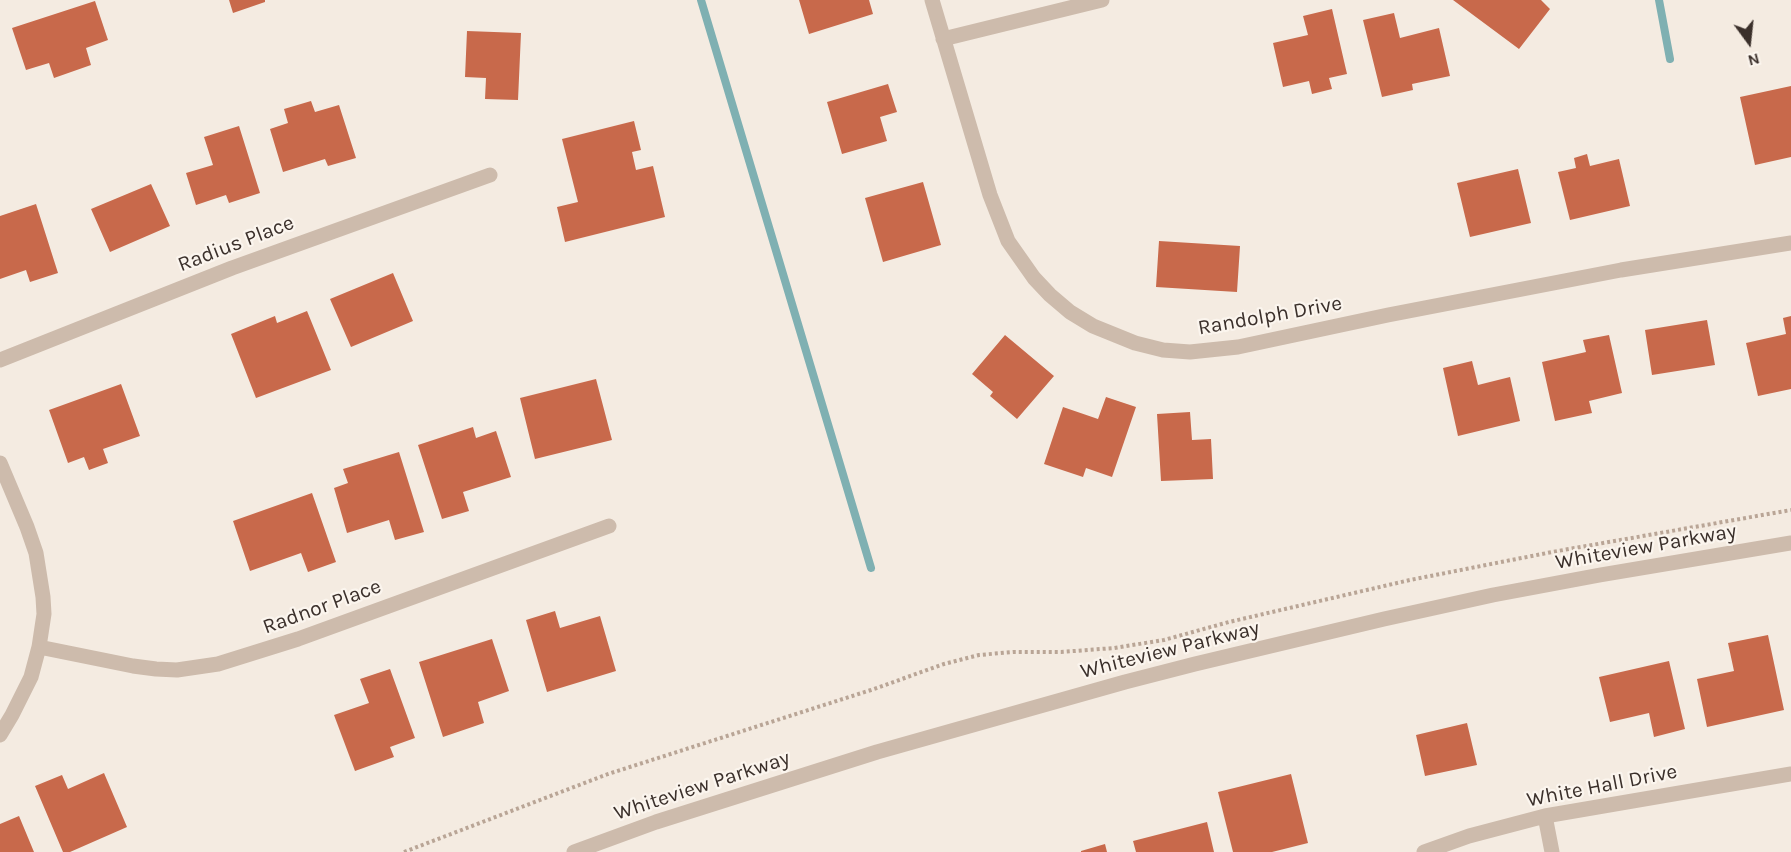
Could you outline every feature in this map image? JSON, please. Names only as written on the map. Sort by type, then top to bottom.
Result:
[{"type":"street","name":"Randolph Drive","points":[[932,0],[990,195],[1008,241],[1042,287],[1070,312],[1114,336],[1144,345],[1162,350],[1190,352],[1238,347],[1600,274],[1791,243]]},
{"type":"street","points":[[943,39],[1102,0]]},
{"type":"street","name":"Radius Place","points":[[0,360],[253,260],[490,175]]},
{"type":"street","points":[[0,464],[36,553],[44,597],[39,647],[31,677],[0,735]]},
{"type":"street","name":"Radnor Place","points":[[39,647],[156,669],[177,670],[219,664],[309,635],[609,526]]},
{"type":"street","name":"Whiteview Parkway","points":[[573,852],[656,822],[834,765],[1080,694],[1195,664],[1493,595],[1791,543]]},
{"type":"street","name":"White Hall Drive","points":[[1424,852],[1469,836],[1545,816],[1791,774]]},
{"type":"street","points":[[1545,816],[1552,852]]},
{"type":"path","points":[[404,852],[608,774],[871,690],[944,664],[980,655],[1114,648],[1164,640],[1229,622],[1410,580],[1552,552],[1791,510]]},
{"type":"building","points":[[229,0],[265,0],[265,2],[233,13]]},
{"type":"building","points":[[799,0],[869,0],[873,14],[809,34]]},
{"type":"building","points":[[1453,0],[1541,0],[1550,9],[1519,49]]},
{"type":"building","points":[[95,1],[108,40],[86,48],[91,65],[54,78],[49,63],[26,70],[12,28]]},
{"type":"building","points":[[1332,9],[1347,74],[1329,78],[1332,89],[1312,94],[1309,81],[1283,87],[1273,43],[1308,35],[1303,16]]},
{"type":"building","points":[[1394,13],[1400,38],[1439,28],[1450,76],[1412,84],[1413,90],[1382,97],[1363,20]]},
{"type":"building","points":[[467,31],[521,33],[518,100],[485,99],[486,78],[465,77]]},
{"type":"building","points":[[888,84],[897,112],[880,117],[887,141],[842,154],[827,102]]},
{"type":"building","points":[[1791,86],[1791,157],[1755,165],[1740,97]]},
{"type":"building","points":[[311,101],[315,112],[339,105],[356,158],[328,166],[325,159],[283,172],[270,129],[288,123],[284,109]]},
{"type":"building","points":[[634,121],[641,150],[632,152],[636,170],[653,166],[665,217],[565,242],[557,207],[578,202],[562,139]]},
{"type":"building","points":[[239,126],[260,193],[229,203],[226,195],[196,205],[186,173],[213,165],[204,137]]},
{"type":"building","points":[[1587,154],[1590,166],[1619,159],[1630,206],[1570,220],[1558,172],[1576,168],[1574,158]]},
{"type":"building","points":[[1518,169],[1531,223],[1470,237],[1457,183]]},
{"type":"building","points":[[923,182],[941,245],[883,262],[865,198]]},
{"type":"building","points":[[151,184],[170,226],[110,252],[91,209]]},
{"type":"building","points":[[36,204],[58,273],[30,282],[26,270],[0,279],[0,216]]},
{"type":"building","points":[[1159,241],[1240,246],[1237,292],[1156,287]]},
{"type":"building","points":[[393,273],[413,321],[351,347],[330,299]]},
{"type":"building","points":[[307,311],[331,370],[256,398],[231,334],[275,316],[277,323]]},
{"type":"building","points":[[1791,316],[1791,389],[1758,396],[1746,343],[1786,334],[1783,318]]},
{"type":"building","points":[[1707,320],[1715,365],[1652,375],[1645,330]]},
{"type":"building","points":[[1005,335],[1054,376],[1017,419],[990,396],[993,392],[972,374]]},
{"type":"building","points":[[1609,335],[1622,393],[1589,401],[1592,413],[1555,421],[1542,362],[1586,352],[1583,340]]},
{"type":"building","points":[[1472,361],[1478,385],[1510,377],[1520,421],[1458,436],[1443,368]]},
{"type":"building","points":[[596,379],[612,440],[535,459],[520,398]]},
{"type":"building","points":[[121,384],[140,436],[103,449],[108,463],[89,470],[84,457],[68,463],[49,410]]},
{"type":"building","points":[[1106,397],[1136,407],[1112,477],[1086,468],[1083,477],[1044,464],[1063,407],[1098,419]]},
{"type":"building","points":[[1190,412],[1192,440],[1211,439],[1213,479],[1161,481],[1157,414]]},
{"type":"building","points":[[473,427],[476,438],[496,431],[511,477],[463,492],[469,511],[442,519],[418,445]]},
{"type":"building","points":[[399,452],[424,532],[395,540],[389,520],[347,533],[334,488],[348,483],[343,469]]},
{"type":"building","points":[[312,493],[336,562],[308,572],[301,553],[250,571],[233,521]]},
{"type":"building","points":[[555,611],[560,628],[600,616],[616,671],[547,692],[526,620]]},
{"type":"building","points":[[1768,635],[1784,710],[1707,727],[1697,679],[1734,671],[1728,643]]},
{"type":"building","points":[[492,639],[509,691],[478,702],[484,723],[443,737],[419,662]]},
{"type":"building","points":[[1669,661],[1685,729],[1654,737],[1649,713],[1610,722],[1599,677]]},
{"type":"building","points":[[390,669],[415,738],[390,747],[394,757],[355,771],[334,715],[369,703],[360,679]]},
{"type":"building","points":[[1467,723],[1477,765],[1425,776],[1416,735]]},
{"type":"building","points":[[104,773],[127,827],[70,852],[63,852],[35,786],[62,775],[68,789]]},
{"type":"building","points":[[1291,774],[1308,843],[1272,852],[1233,852],[1218,792]]},
{"type":"building","points":[[19,816],[34,852],[0,852],[0,824]]},
{"type":"building","points":[[1207,822],[1214,852],[1136,852],[1133,841]]},
{"type":"building","points":[[1105,844],[1107,852],[1081,852],[1081,851]]},
{"type":"waterway","points":[[701,0],[871,568]]},
{"type":"waterway","points":[[1659,0],[1670,59]]}]
